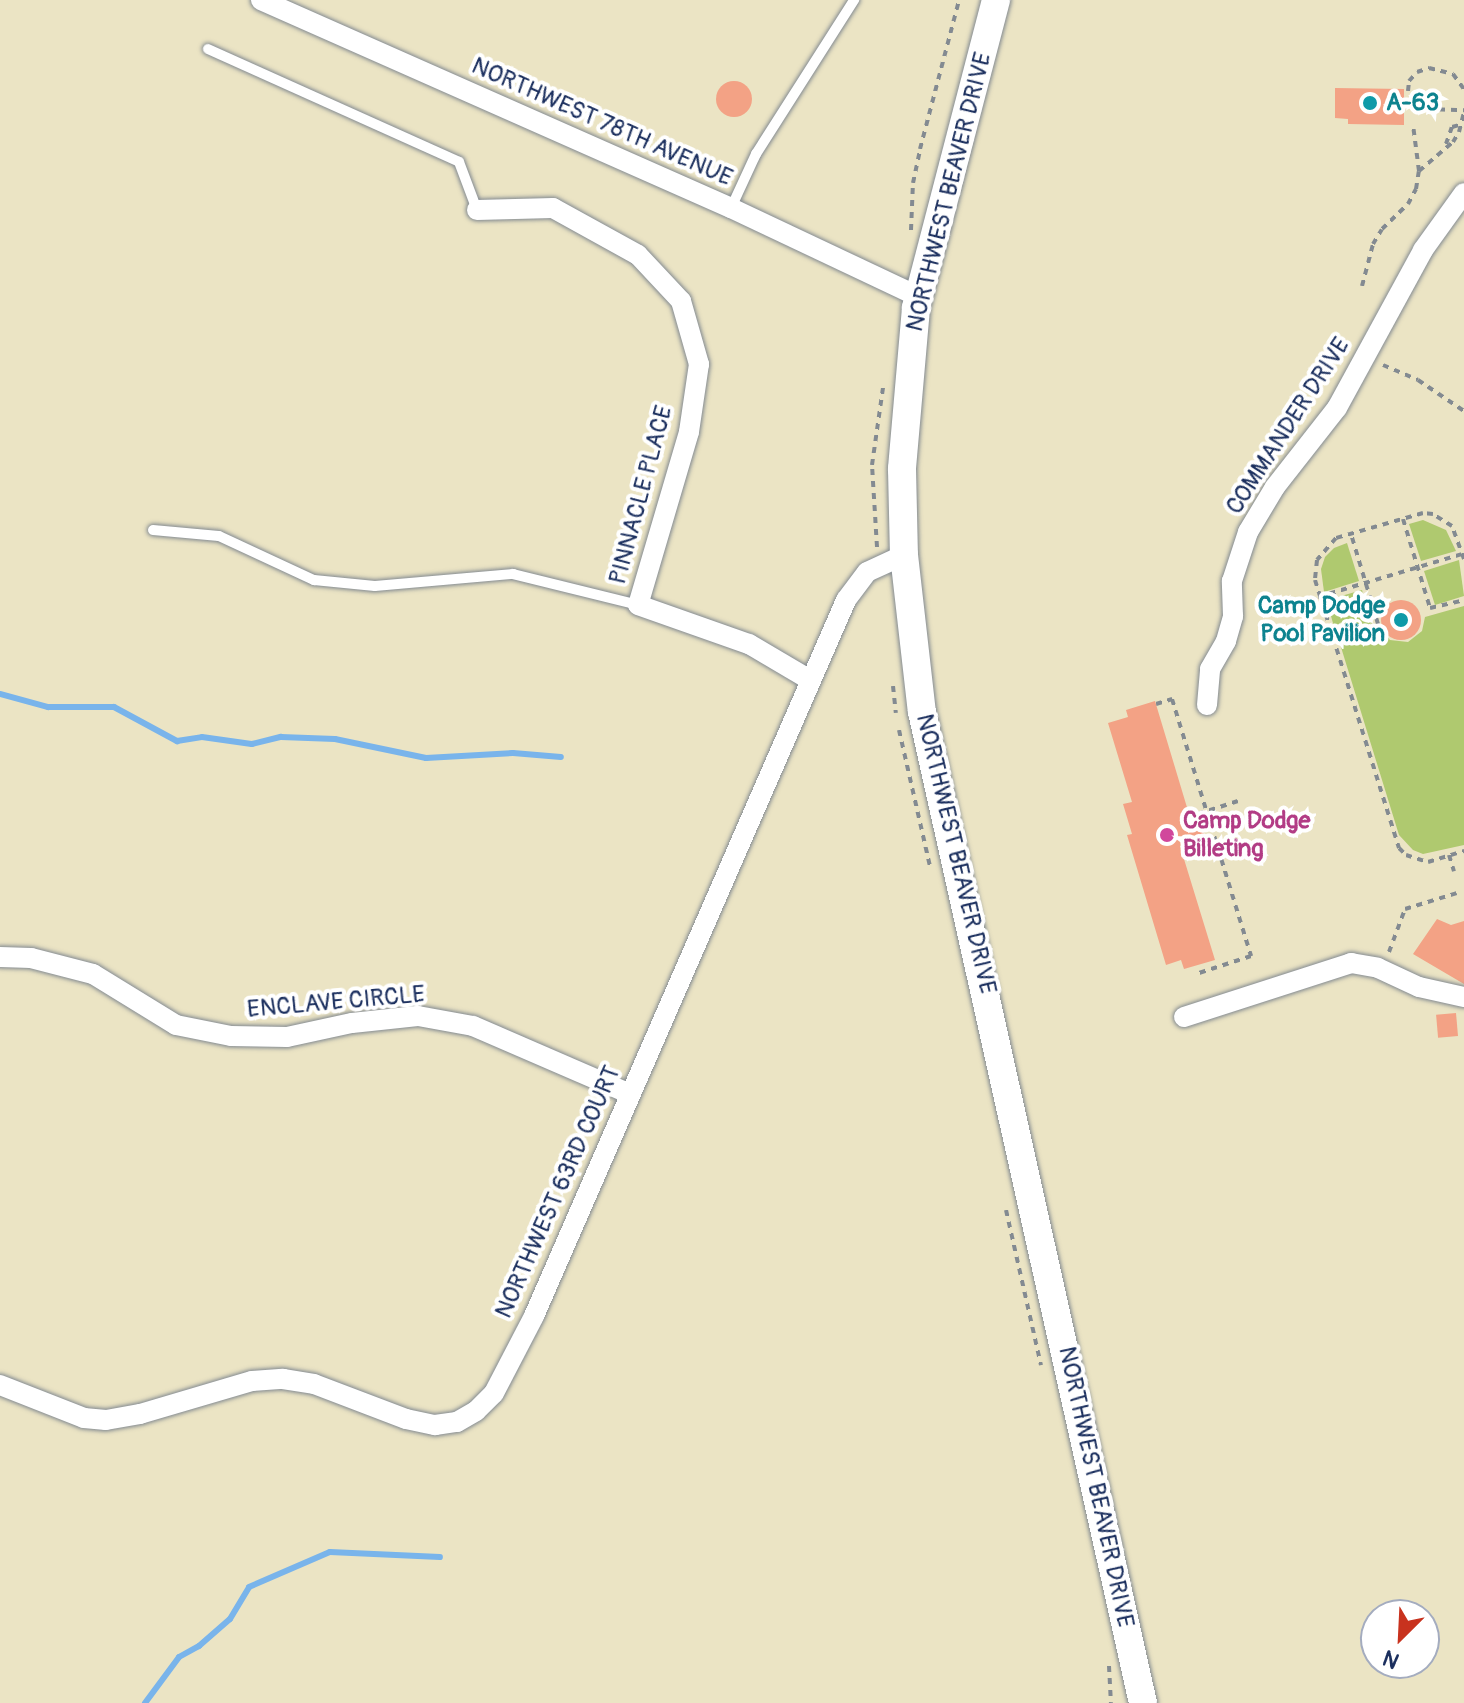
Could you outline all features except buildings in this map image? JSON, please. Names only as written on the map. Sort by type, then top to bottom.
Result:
[{"type":"main road","name":"NORTHWEST BEAVER DRIVE","points":[[996,0],[919,297],[902,469],[904,555],[922,712],[1143,1703]]},
{"type":"street","name":"NORTHWEST 78TH AVENUE","points":[[261,0],[731,208],[919,297]]},
{"type":"street","name":"COMMANDER DRIVE","points":[[1207,705],[1210,669],[1226,641],[1233,616],[1232,581],[1248,532],[1275,487],[1337,408],[1423,250],[1464,193]]},
{"type":"street","name":"PINNACLE PLACE","points":[[477,210],[553,208],[638,255],[681,301],[699,364],[689,432],[638,605]]},
{"type":"street","name":"NORTHWEST 63RD COURT","points":[[0,1385],[84,1418],[106,1420],[140,1414],[252,1381],[283,1379],[314,1384],[406,1419],[435,1425],[457,1422],[476,1411],[494,1393],[534,1316],[846,600],[867,572],[904,555]]},
{"type":"street","points":[[638,605],[749,644],[810,680]]},
{"type":"street","name":"ENCLAVE CIRCLE","points":[[0,957],[31,958],[93,974],[176,1025],[231,1036],[287,1037],[352,1023],[418,1016],[473,1026],[630,1094]]},
{"type":"street","points":[[1184,1017],[1351,963],[1382,969],[1419,987],[1464,997]]},
{"type":"lane","points":[[731,208],[775,122],[854,0]]},
{"type":"lane","points":[[208,49],[459,162],[477,210]]},
{"type":"lane","points":[[153,530],[219,536],[314,580],[375,586],[513,574],[638,605]]},
{"type":"path","points":[[1408,91],[1409,81],[1417,72],[1429,68],[1453,74],[1464,89]]},
{"type":"path","points":[[1419,171],[1446,144],[1453,142],[1464,111],[1427,109]]},
{"type":"path","points":[[1362,286],[1373,244],[1382,229],[1408,204],[1419,171],[1413,125]]},
{"type":"path","points":[[1366,359],[1418,380],[1464,411]]},
{"type":"path","points":[[1318,597],[1463,555],[1456,534],[1443,519],[1423,513],[1351,534],[1330,543],[1317,560],[1315,580],[1318,597],[1399,848],[1406,855],[1428,862],[1464,851]]},
{"type":"path","points":[[1403,519],[1430,608],[1464,600]]},
{"type":"path","points":[[1332,639],[1378,624],[1351,534]]},
{"type":"path","points":[[1156,704],[1172,699],[1251,956],[1196,974]]},
{"type":"path","points":[[1198,814],[1238,801]]},
{"type":"path","points":[[1449,855],[1454,871]]},
{"type":"path","points":[[1382,969],[1405,909],[1457,893]]},
{"type":"green space","points":[[1423,520],[1446,530],[1456,551],[1421,561],[1409,524]]},
{"type":"green space","points":[[1347,543],[1359,581],[1324,592],[1321,569],[1325,557],[1334,548]]},
{"type":"green space","points":[[1459,560],[1464,596],[1435,605],[1424,571]]},
{"type":"green space","points":[[1362,590],[1372,624],[1336,634],[1326,600]]},
{"type":"green space","points":[[1464,606],[1464,845],[1423,854],[1413,850],[1399,835],[1340,644],[1382,631],[1390,640],[1408,642],[1422,631],[1425,617]]},
{"type":"waterway","points":[[0,694],[48,707],[114,707],[177,741],[202,737],[252,744],[281,737],[335,739],[426,758],[513,753],[561,757]]},
{"type":"waterway","points":[[145,1703],[179,1657],[199,1646],[230,1619],[249,1587],[330,1552],[440,1557]]},
{"type":"place","name":"A-63","points":[[1370,103]]},
{"type":"place","name":"Camp Dodge Pool Pavilion","points":[[1401,620]]},
{"type":"place","name":"Camp Dodge Billeting","points":[[1167,835]]}]
